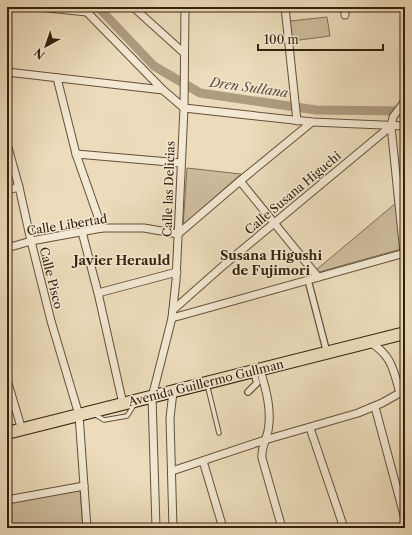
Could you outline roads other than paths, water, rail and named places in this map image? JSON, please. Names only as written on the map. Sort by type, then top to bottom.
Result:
[{"type":"main road","name":"Avenida Guillermo Gullman","points":[[7,433],[405,333]]},
{"type":"street","points":[[38,7],[88,12]]},
{"type":"street","points":[[82,7],[163,90],[184,108],[297,119],[312,122],[405,126]]},
{"type":"street","name":"Calle las Delicias","points":[[156,528],[152,397],[172,318],[177,272],[184,108],[185,7]]},
{"type":"street","points":[[285,7],[297,119]]},
{"type":"street","points":[[345,7],[345,15]]},
{"type":"street","points":[[136,8],[184,53]]},
{"type":"street","points":[[7,72],[163,90]]},
{"type":"street","points":[[57,78],[76,154],[102,228]]},
{"type":"street","points":[[405,101],[393,117],[391,126],[402,203],[405,263]]},
{"type":"street","points":[[178,234],[312,122]]},
{"type":"street","name":"Calle Susana Higuchi","points":[[173,310],[225,264],[391,126]]},
{"type":"street","name":"Calle Pisco","points":[[7,144],[19,187],[51,321],[79,415],[86,528]]},
{"type":"street","points":[[76,154],[181,163]]},
{"type":"street","points":[[240,181],[318,277]]},
{"type":"street","points":[[7,190],[19,187]]},
{"type":"street","name":"Calle Libertad","points":[[7,248],[31,241],[102,228],[144,228],[178,234]]},
{"type":"street","points":[[82,232],[98,293],[123,404]]},
{"type":"street","points":[[172,318],[404,253]]},
{"type":"street","points":[[98,293],[177,272]]},
{"type":"street","points":[[308,280],[327,352]]},
{"type":"street","points":[[172,471],[265,440],[358,413],[374,407],[402,392],[390,362],[383,351],[370,342]]},
{"type":"street","points":[[248,392],[257,383],[257,370]]},
{"type":"street","points":[[257,370],[267,397],[269,412],[269,424],[261,454],[282,528]]},
{"type":"street","points":[[7,380],[22,430]]},
{"type":"street","points":[[173,392],[170,418],[173,528]]},
{"type":"street","points":[[374,407],[403,506],[405,519]]},
{"type":"street","points":[[310,428],[344,528]]},
{"type":"street","points":[[203,461],[223,528]]},
{"type":"street","points":[[7,500],[84,486]]},
{"type":"lane","points":[[206,383],[219,433]]},
{"type":"lane","points":[[91,412],[104,420],[127,416],[137,401]]},
{"type":"waterway","name":"Dren Sullana","points":[[98,7],[154,66],[200,93],[316,110],[405,111]]},
{"type":"district","name":"Javier Herauld","points":[[122,260]]},
{"type":"district","name":"Susana Higushi de Fujimori","points":[[271,262]]}]
